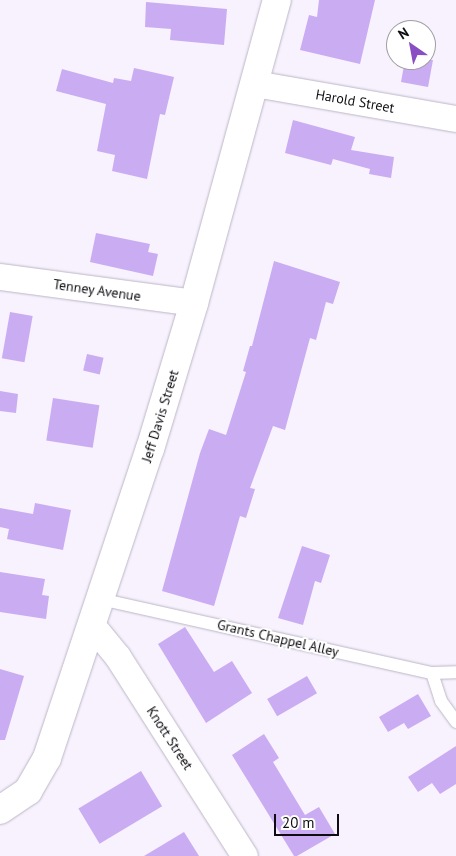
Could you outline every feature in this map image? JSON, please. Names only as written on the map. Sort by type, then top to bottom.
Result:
[{"type":"street","name":"Jeff Davis Street","points":[[0,810],[28,790],[48,758],[150,449],[194,304],[277,0]]},
{"type":"street","name":"Harold Street","points":[[255,84],[456,119]]},
{"type":"street","name":"Tenney Avenue","points":[[0,277],[194,304]]},
{"type":"street","name":"Knott Street","points":[[91,624],[118,657],[245,856]]},
{"type":"lane","name":"Grants Chappel Alley","points":[[100,599],[432,673],[456,672]]},
{"type":"lane","points":[[432,673],[441,701],[456,722]]},
{"type":"building","points":[[319,0],[375,0],[360,64],[300,50],[309,15],[317,17]]},
{"type":"building","points":[[146,2],[227,9],[224,45],[170,40],[171,29],[145,27]]},
{"type":"building","points":[[134,68],[174,77],[165,115],[160,114],[147,179],[112,171],[115,155],[97,151],[106,104],[56,91],[62,69],[113,83],[114,78],[131,81]]},
{"type":"building","points":[[403,70],[431,70],[428,87],[401,82]]},
{"type":"building","points":[[293,120],[355,137],[351,150],[394,157],[391,178],[369,174],[370,169],[333,159],[331,165],[285,153]]},
{"type":"building","points":[[96,233],[150,244],[148,252],[158,254],[153,276],[90,262]]},
{"type":"building","points":[[274,261],[340,282],[333,304],[326,302],[316,340],[310,338],[285,430],[273,426],[250,488],[255,489],[246,518],[240,516],[214,606],[162,591],[200,453],[209,429],[226,435],[246,372],[243,371],[250,346],[252,346]]},
{"type":"building","points":[[10,312],[33,316],[24,362],[2,358]]},
{"type":"building","points":[[87,354],[104,358],[100,374],[83,371]]},
{"type":"building","points":[[0,391],[18,394],[16,413],[0,411]]},
{"type":"building","points":[[53,398],[99,405],[93,448],[46,440]]},
{"type":"building","points":[[35,503],[71,510],[63,550],[7,539],[9,529],[0,527],[0,508],[33,514]]},
{"type":"building","points":[[302,546],[330,555],[321,583],[315,581],[303,625],[278,618]]},
{"type":"building","points":[[0,572],[45,579],[42,595],[49,596],[46,619],[0,612]]},
{"type":"building","points":[[185,627],[214,672],[232,661],[252,693],[206,723],[158,644]]},
{"type":"building","points":[[0,669],[24,676],[5,740],[0,740]]},
{"type":"building","points":[[307,676],[317,693],[277,716],[267,699]]},
{"type":"building","points":[[418,694],[431,716],[408,729],[404,723],[388,732],[379,717]]},
{"type":"building","points":[[264,734],[279,758],[273,762],[305,815],[319,807],[335,834],[297,856],[294,856],[232,755]]},
{"type":"building","points":[[456,746],[456,784],[440,794],[432,783],[418,792],[408,777]]},
{"type":"building","points":[[141,771],[162,806],[100,844],[78,809]]},
{"type":"building","points":[[184,832],[199,856],[144,856]]}]
